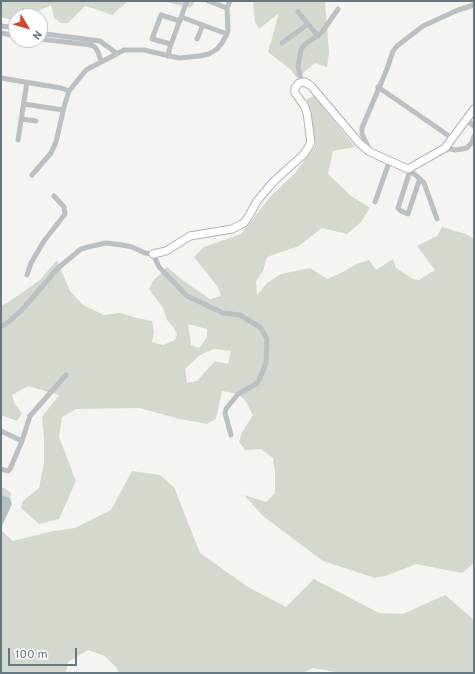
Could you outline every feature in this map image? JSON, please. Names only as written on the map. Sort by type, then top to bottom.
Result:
[{"type":"street","points":[[168,56],[187,1]]},
{"type":"street","points":[[208,1],[227,8]]},
{"type":"street","points":[[32,175],[51,153],[56,142],[69,91],[86,70],[124,50],[144,50],[179,58],[209,54],[217,49],[227,34],[227,8],[230,1]]},
{"type":"street","points":[[370,152],[362,134],[362,128],[393,51],[397,46],[423,26],[458,10],[474,5]]},
{"type":"street","points":[[302,83],[298,66],[301,50],[304,45],[318,36],[338,9]]},
{"type":"street","points":[[298,12],[318,36]]},
{"type":"street","points":[[171,44],[152,39],[161,15],[203,25],[227,34]]},
{"type":"street","points":[[282,43],[308,24]]},
{"type":"street","points":[[198,39],[203,25]]},
{"type":"street","points":[[48,34],[100,41],[116,53]]},
{"type":"street","points":[[48,40],[91,45],[95,47],[101,61]]},
{"type":"street","points":[[1,78],[61,88],[69,91]]},
{"type":"street","points":[[18,140],[27,82]]},
{"type":"street","points":[[1,326],[5,325],[22,310],[58,268],[80,249],[106,244],[122,245],[132,247],[145,253],[153,254],[166,251],[190,236],[232,229],[244,223],[257,201],[274,181],[303,155],[311,143],[307,113],[304,105],[295,93],[295,88],[300,83],[305,82],[311,86],[360,144],[370,152],[409,170],[419,178],[424,183],[437,219]]},
{"type":"street","points":[[378,87],[452,138]]},
{"type":"street","points":[[24,104],[63,110]]},
{"type":"street","points":[[419,178],[408,214],[398,208],[409,170],[445,148],[474,109]]},
{"type":"street","points":[[21,119],[36,121]]},
{"type":"street","points":[[466,119],[474,126]]},
{"type":"street","points":[[445,148],[455,150],[467,148],[472,142],[474,136]]},
{"type":"street","points":[[375,202],[390,160]]},
{"type":"street","points":[[27,275],[31,263],[44,241],[65,214],[64,207],[54,196]]},
{"type":"street","points":[[153,254],[159,267],[187,296],[223,313],[240,316],[261,328],[267,339],[266,363],[259,380],[256,384],[238,394],[226,409],[225,413],[231,435]]},
{"type":"street","points":[[1,469],[8,471],[10,469],[22,441],[30,416],[66,375]]},
{"type":"street","points":[[1,431],[22,441]]},
{"type":"shaded area","points":[[1,1],[128,1],[112,15],[85,6],[68,23],[61,23],[54,18],[51,5],[45,8],[8,8],[8,19],[1,17]]},
{"type":"shaded area","points":[[163,1],[194,1],[194,4],[190,8]]},
{"type":"shaded area","points":[[253,1],[325,1],[329,52],[327,67],[315,63],[297,78],[290,69],[268,52],[279,13],[259,29],[255,22]]},
{"type":"shaded area","points":[[314,96],[355,147],[333,151],[328,174],[351,196],[370,208],[361,222],[347,234],[322,228],[299,246],[267,257],[263,271],[256,281],[257,295],[267,283],[281,274],[310,268],[327,279],[357,264],[369,260],[376,270],[393,259],[396,268],[413,279],[419,280],[435,270],[417,246],[437,236],[442,227],[466,234],[474,239],[474,563],[462,573],[416,564],[388,575],[375,578],[323,561],[263,516],[244,495],[266,502],[275,493],[273,458],[261,449],[245,450],[239,442],[242,432],[253,415],[245,400],[238,394],[222,391],[216,419],[207,424],[180,419],[139,408],[76,409],[62,417],[59,437],[76,481],[59,519],[39,524],[21,508],[23,501],[39,488],[44,463],[42,417],[59,395],[28,386],[12,395],[15,404],[22,413],[17,421],[1,415],[1,306],[40,280],[57,260],[70,291],[83,305],[104,315],[120,313],[152,321],[154,332],[152,342],[163,345],[175,340],[177,334],[174,328],[167,320],[163,308],[149,289],[153,281],[167,267],[181,279],[210,299],[221,296],[218,287],[194,257],[204,247],[241,234],[270,197],[295,173],[316,145],[307,99]],"holes":[[[188,324],[207,329],[207,337],[199,348],[191,345]],[[214,349],[231,351],[228,364],[215,361],[197,381],[187,383],[185,369],[200,355]]]},
{"type":"shaded area","points":[[132,471],[160,475],[174,487],[200,553],[248,587],[286,607],[314,579],[379,613],[403,614],[445,595],[474,620],[474,673],[340,673],[313,668],[302,673],[119,673],[116,667],[105,656],[88,650],[68,662],[66,673],[1,673],[1,530],[13,541],[53,531],[75,528],[111,510]]},
{"type":"shaded area","points":[[1,488],[4,488],[11,493],[10,498],[1,495]]},
{"type":"shaded area","points":[[1,495],[10,498],[12,504],[1,528]]}]
